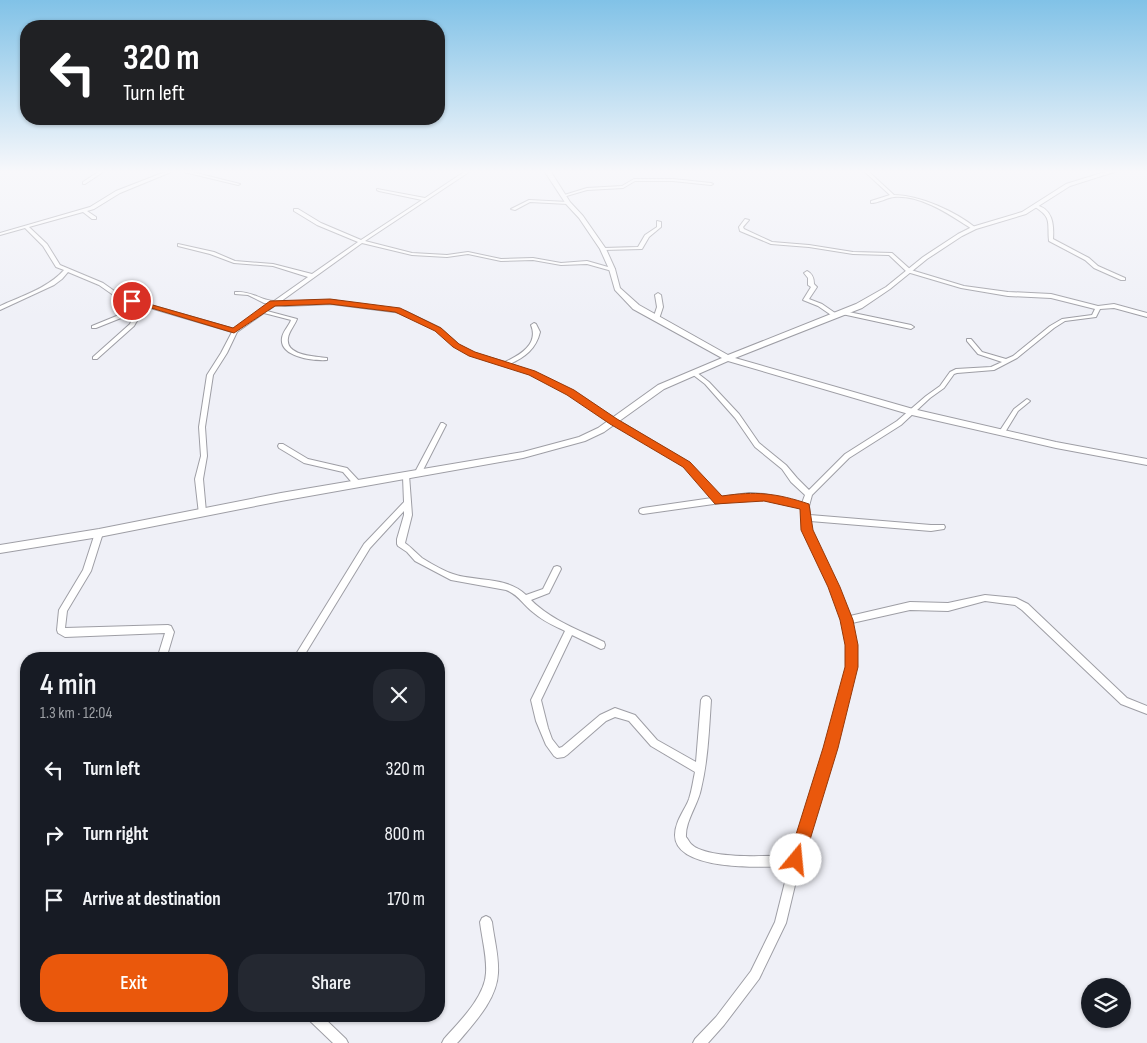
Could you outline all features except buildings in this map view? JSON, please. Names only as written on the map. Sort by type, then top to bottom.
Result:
[{"type":"street","points":[[0,234],[49,221]]},
{"type":"street","points":[[315,221],[362,242],[412,254],[446,256],[468,253],[501,260],[533,258],[561,264],[587,262],[612,270]]},
{"type":"street","points":[[202,512],[199,478],[204,456],[202,427],[210,375],[224,353],[234,331],[394,221]]},
{"type":"street","points":[[584,221],[603,249],[612,270],[617,289],[625,298],[656,318],[729,359],[912,412],[1147,462]]},
{"type":"street","points":[[746,221],[741,227],[742,230],[767,242],[848,252],[890,254],[909,271],[963,287],[1008,294],[1052,296],[1098,308],[1114,306],[1147,316]]},
{"type":"street","points":[[960,221],[974,228]]},
{"type":"street","points":[[0,549],[99,533],[358,484],[407,477],[559,447],[582,439],[614,422],[662,387],[768,341],[840,314],[888,288],[950,241],[974,228],[1000,221]]},
{"type":"street","points":[[1050,221],[1052,224],[1051,240],[1087,259],[1096,268],[1123,279]]},
{"type":"street","points":[[603,249],[640,248],[647,236],[660,227],[659,222]]},
{"type":"street","points":[[26,227],[45,244],[58,266],[101,284],[121,298],[234,331]]},
{"type":"street","points":[[180,245],[212,252],[234,262],[273,266],[312,276]]},
{"type":"street","points":[[0,308],[52,284],[65,274],[67,270]]},
{"type":"street","points":[[807,272],[811,278],[811,285],[814,287],[806,300],[840,314],[911,327]]},
{"type":"street","points":[[237,293],[249,294],[261,301],[273,303],[330,302],[397,310],[438,330],[463,349],[487,360],[532,373],[570,392],[614,422],[686,464],[719,501]]},
{"type":"street","points":[[656,318],[660,310],[658,295]]},
{"type":"street","points":[[94,327],[145,306]]},
{"type":"street","points":[[699,1043],[720,1021],[755,975],[780,924],[796,860],[831,748],[852,667],[852,645],[846,620],[834,587],[807,530],[805,506],[809,494],[847,456],[900,423],[942,387],[952,373],[956,371],[987,370],[1015,357],[1052,327],[1064,320],[1094,316],[1098,308]]},
{"type":"street","points":[[261,311],[294,319],[285,336],[285,343],[289,349],[302,356],[325,359]]},
{"type":"street","points":[[95,358],[132,325],[135,319],[133,312]]},
{"type":"street","points":[[504,365],[518,359],[530,349],[538,332],[534,325]]},
{"type":"street","points":[[970,340],[983,354],[1006,361]]},
{"type":"street","points":[[694,373],[707,383],[737,416],[757,445],[784,467],[809,494]]},
{"type":"street","points":[[1002,432],[1016,410],[1027,401]]},
{"type":"street","points":[[418,474],[443,425]]},
{"type":"street","points":[[281,446],[306,461],[345,470],[358,484]]},
{"type":"street","points":[[407,477],[408,515],[401,544],[418,559],[451,577],[506,587],[517,591],[536,610],[570,631],[601,646]]},
{"type":"street","points":[[643,511],[750,496],[764,497],[805,506]]},
{"type":"street","points":[[301,652],[367,546],[407,503]]},
{"type":"street","points":[[806,518],[931,528],[941,527]]},
{"type":"street","points":[[99,533],[87,570],[62,610],[61,630],[65,633],[168,629],[170,632],[163,652]]},
{"type":"street","points":[[526,598],[546,591],[557,569]]},
{"type":"street","points":[[846,620],[921,605],[948,607],[985,598],[1016,602],[1025,607],[1124,701],[1147,710]]},
{"type":"street","points":[[570,631],[536,700],[537,711],[550,744],[556,753],[564,752],[603,718],[615,712],[632,718],[654,742],[699,769]]},
{"type":"street","points":[[706,700],[704,747],[694,799],[680,833],[681,839],[685,846],[694,853],[709,857],[736,860],[796,860]]},
{"type":"street","points":[[448,1043],[477,1007],[490,984],[492,973],[486,922]]},
{"type":"street","points":[[319,1022],[342,1043]]},
{"type":"route","points":[[132,301],[234,331],[273,303],[330,302],[397,310],[415,317],[438,330],[456,346],[472,354],[532,373],[570,392],[614,422],[628,428],[634,434],[641,436],[686,464],[719,501],[750,496],[764,497],[805,506],[807,530],[834,587],[846,620],[852,645],[852,667],[831,748],[796,860]]}]
